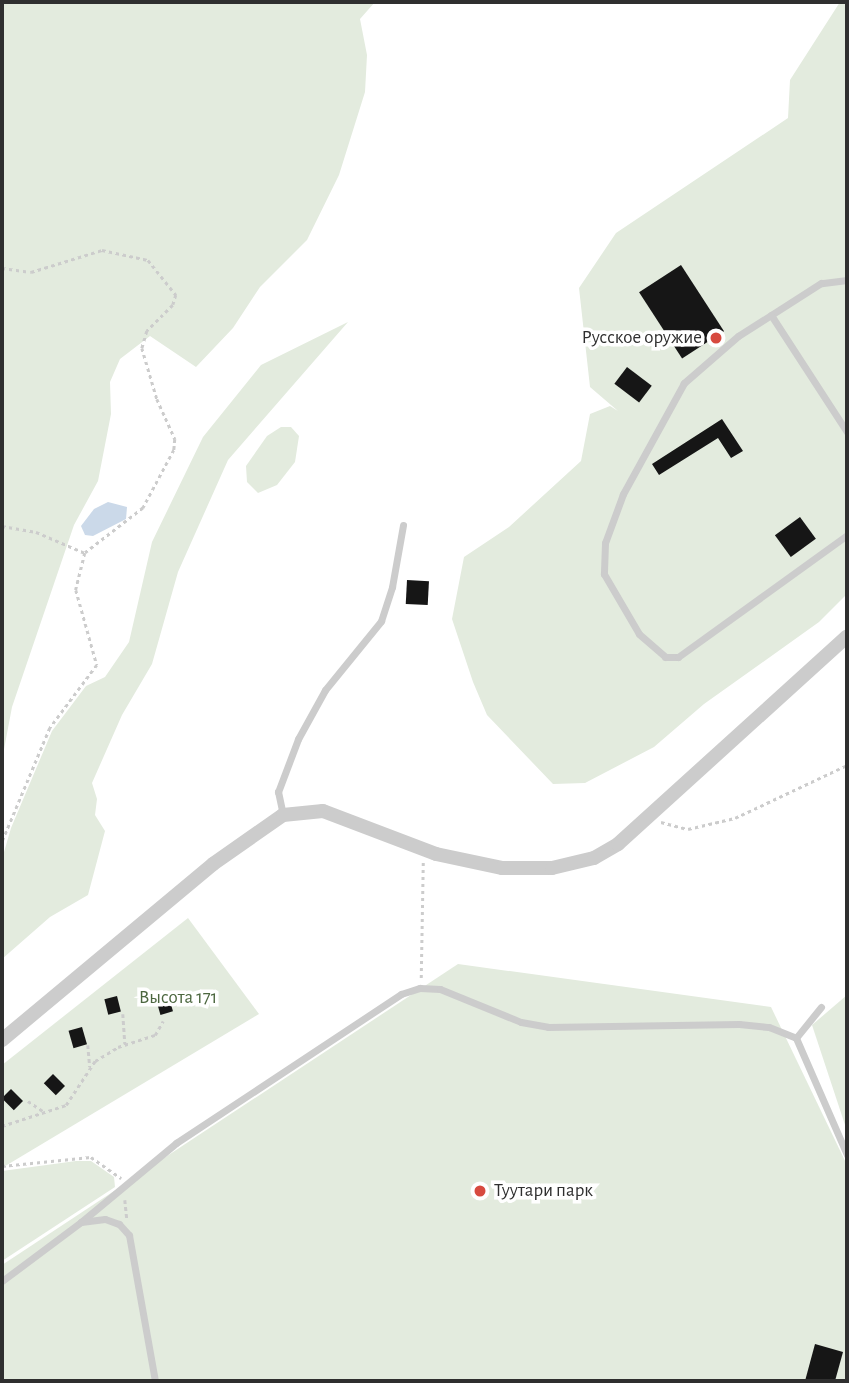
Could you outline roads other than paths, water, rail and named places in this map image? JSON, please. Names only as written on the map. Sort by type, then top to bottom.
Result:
[{"type":"street","points":[[2,1040],[213,864],[283,814],[323,811],[422,848],[479,865],[552,868],[606,852],[847,636]]},
{"type":"lane","points":[[847,279],[821,283],[706,360],[684,383],[623,494],[605,543],[604,574],[639,634],[664,657],[678,657],[847,536]]},
{"type":"lane","points":[[772,315],[847,432]]},
{"type":"lane","points":[[283,814],[278,792],[298,739],[325,690],[381,621],[392,587],[403,525]]},
{"type":"lane","points":[[2,1281],[81,1222],[176,1143],[401,994],[420,988],[440,989],[521,1022],[548,1027],[739,1024],[769,1027],[796,1038],[847,1156]]},
{"type":"lane","points":[[796,1038],[821,1007]]},
{"type":"lane","points":[[81,1222],[105,1219],[129,1235],[155,1381]]},
{"type":"water","points":[[108,502],[127,507],[126,519],[93,536],[85,535],[81,526],[94,509]]},
{"type":"place","name":"Русское оружие","points":[[716,338]]},
{"type":"place","name":"Туутари парк","points":[[480,1191]]},
{"type":"park label","name":"Высота 171","points":[[178,998]]}]
